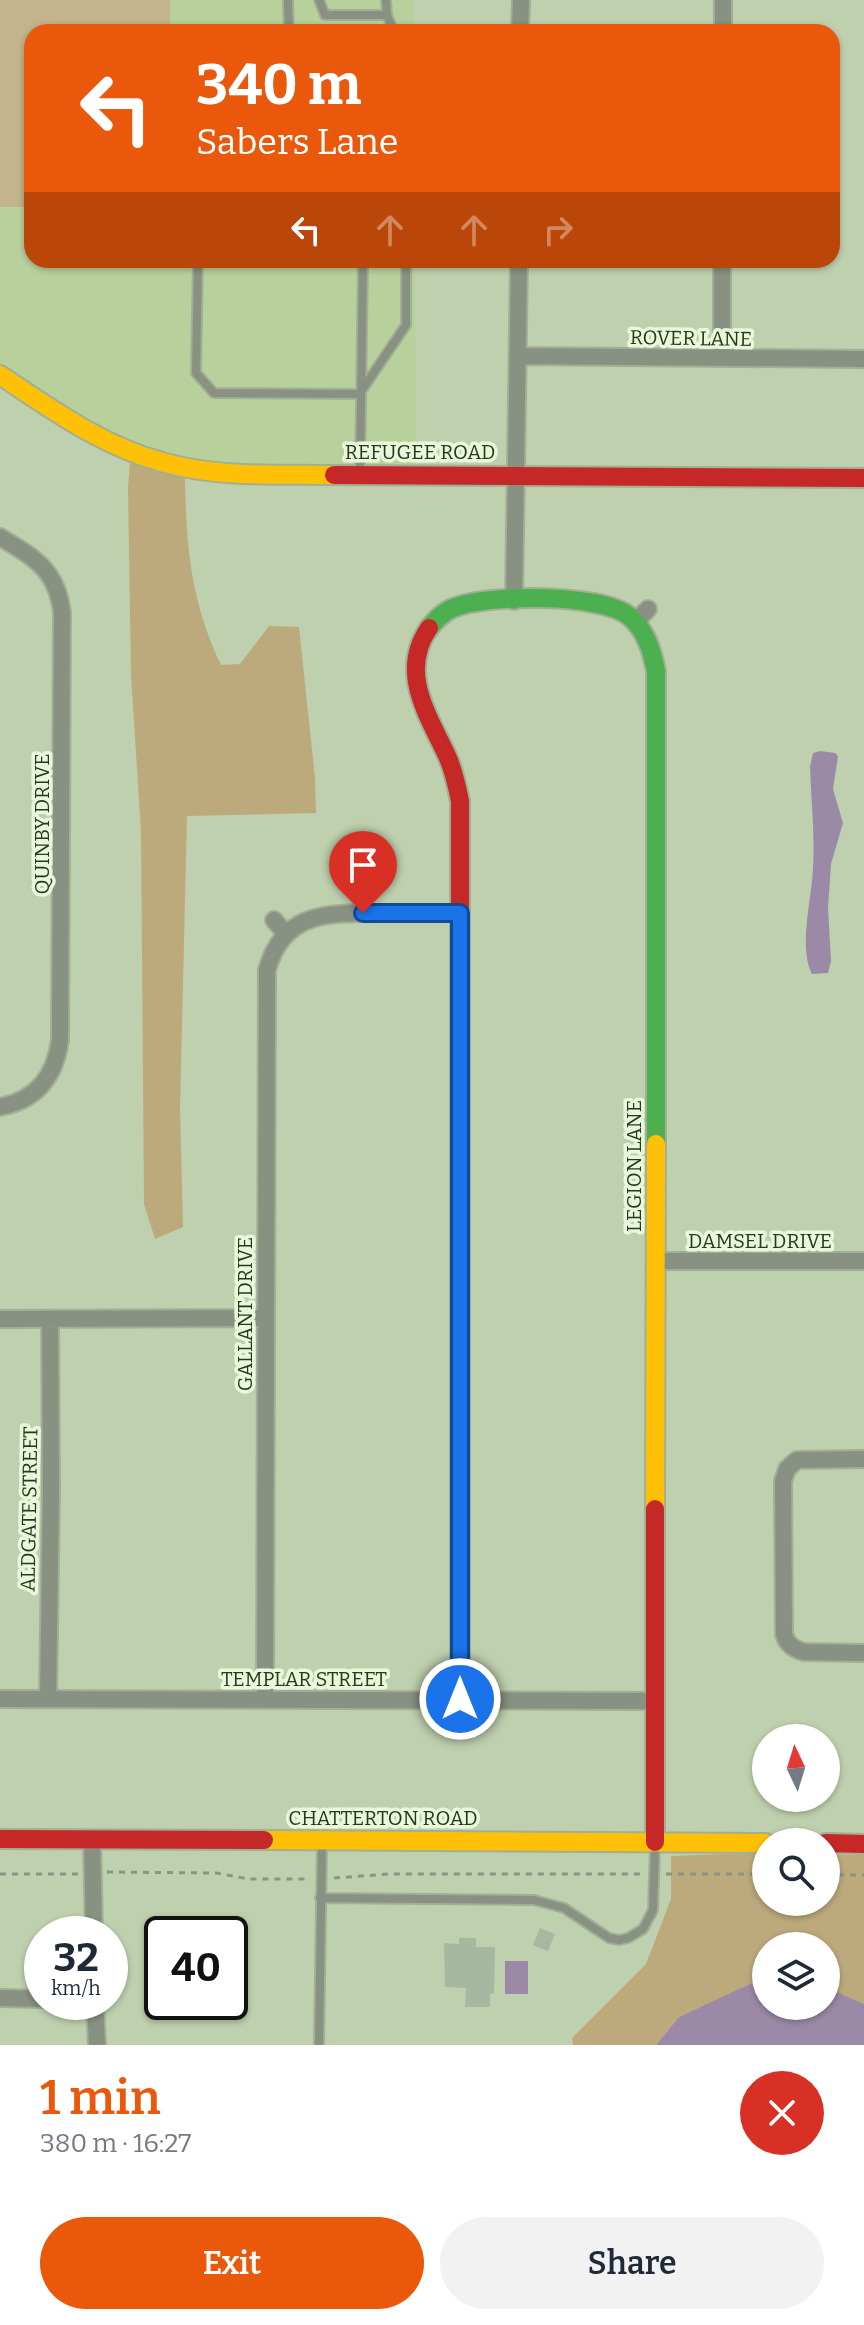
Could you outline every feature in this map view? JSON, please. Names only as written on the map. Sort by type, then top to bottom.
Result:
[{"type":"street","points":[[520,24],[521,0]]},
{"type":"street","points":[[723,0],[723,24]]},
{"type":"street","points":[[514,601],[519,268]]},
{"type":"street","points":[[722,268],[722,358]]},
{"type":"street","name":"ROVER LANE","points":[[518,356],[864,359]]},
{"type":"street","name":"REFUGEE ROAD","points":[[0,375],[99,437],[164,464],[250,474],[864,478]]},
{"type":"street","name":"QUINBY DRIVE","points":[[0,537],[45,568],[57,588],[62,613],[60,1040],[55,1064],[43,1084],[25,1100],[0,1107]]},
{"type":"street","name":"LEGION LANE","points":[[460,1699],[460,801],[454,773],[421,699],[415,665],[418,648],[426,632],[437,619],[452,609],[485,600],[595,603],[642,615],[656,671],[655,1842]]},
{"type":"street","points":[[274,920],[286,934],[309,919],[335,913],[460,913]]},
{"type":"street","name":"GALLANT DRIVE","points":[[265,1699],[266,983],[271,956],[286,934]]},
{"type":"street","name":"DAMSEL DRIVE","points":[[656,1261],[864,1261]]},
{"type":"street","points":[[0,1319],[265,1318]]},
{"type":"street","name":"ALDGATE STREET","points":[[48,1699],[50,1319]]},
{"type":"street","points":[[864,1459],[802,1459],[792,1462],[783,1481],[785,1638],[791,1646],[804,1652],[864,1653]]},
{"type":"street","name":"TEMPLAR STREET","points":[[0,1699],[656,1701]]},
{"type":"street","name":"CHATTERTON ROAD","points":[[0,1839],[752,1843]]},
{"type":"street","points":[[92,1840],[94,1916]]},
{"type":"street","points":[[840,1843],[864,1844]]},
{"type":"street","points":[[0,1998],[24,1999]]},
{"type":"street","points":[[96,2020],[97,2045]]},
{"type":"lane","points":[[288,0],[289,24]]},
{"type":"lane","points":[[319,0],[325,15],[387,15]]},
{"type":"lane","points":[[386,0],[391,24]]},
{"type":"lane","points":[[198,268],[196,373],[214,393],[360,394]]},
{"type":"lane","points":[[360,475],[363,268]]},
{"type":"lane","points":[[360,394],[406,325],[406,268]]},
{"type":"lane","points":[[319,2045],[322,1840]]},
{"type":"lane","points":[[320,1898],[534,1900],[564,1908],[609,1938],[619,1940],[637,1933],[648,1923],[653,1910],[655,1842]]},
{"type":"path","points":[[107,1872],[216,1873],[249,1879],[321,1879],[389,1874],[752,1874]]},
{"type":"path","points":[[0,1874],[79,1874]]},
{"type":"path","points":[[840,1875],[864,1875]]},
{"type":"shaded area","points":[[0,0],[170,0],[170,24],[24,24],[24,207],[0,207]]},
{"type":"shaded area","points":[[170,0],[413,0],[414,24],[170,24]]},
{"type":"shaded area","points":[[0,207],[24,207],[24,268],[415,268],[416,464],[231,465],[142,451],[75,413],[0,364]]},
{"type":"shaded area","points":[[130,463],[185,478],[192,574],[203,619],[221,665],[240,664],[269,626],[299,627],[315,778],[316,813],[187,816],[180,1108],[183,1227],[155,1239],[144,1204],[141,831],[131,675]]},
{"type":"shaded area","points":[[820,751],[838,756],[833,789],[843,823],[831,864],[828,908],[831,961],[828,973],[812,974],[806,950],[813,855],[810,767],[813,753]]},
{"type":"shaded area","points":[[752,1854],[752,1916],[840,1916],[840,1855],[864,1855],[864,2004],[840,1993],[840,1932],[752,1932],[752,1985],[679,2017],[656,2045],[573,2045],[572,2038],[646,1964],[671,1899],[671,1856]]},
{"type":"shaded area","points":[[505,1961],[528,1961],[528,1994],[505,1994]]},
{"type":"shaded area","points":[[752,1983],[752,2020],[840,2020],[840,1993],[864,2004],[864,2045],[656,2045],[679,2017]]},
{"type":"building","points":[[540,1928],[555,1934],[548,1951],[533,1945]]},
{"type":"building","points":[[459,1938],[476,1938],[476,1947],[495,1947],[494,1993],[490,1994],[490,2007],[465,2007],[466,1988],[445,1987],[444,1943],[459,1944]]},
{"type":"traffic: fast","points":[[429,628],[446,612],[469,603],[543,598],[615,608],[629,616],[647,641],[656,671],[656,1144]]},
{"type":"traffic: fast","points":[[460,965],[460,1699]]},
{"type":"traffic: slow","points":[[0,375],[98,436],[162,462],[226,473],[334,475]]},
{"type":"traffic: slow","points":[[655,1509],[656,1144]]},
{"type":"traffic: slow","points":[[264,1840],[752,1843]]},
{"type":"traffic: jam","points":[[334,475],[864,478]]},
{"type":"traffic: jam","points":[[429,628],[420,645],[416,678],[425,710],[452,769],[460,801],[460,965]]},
{"type":"traffic: jam","points":[[655,1509],[655,1842]]},
{"type":"traffic: jam","points":[[0,1839],[264,1840]]},
{"type":"traffic: jam","points":[[840,1843],[864,1844]]},
{"type":"route","points":[[363,913],[460,913],[460,1699]]}]
